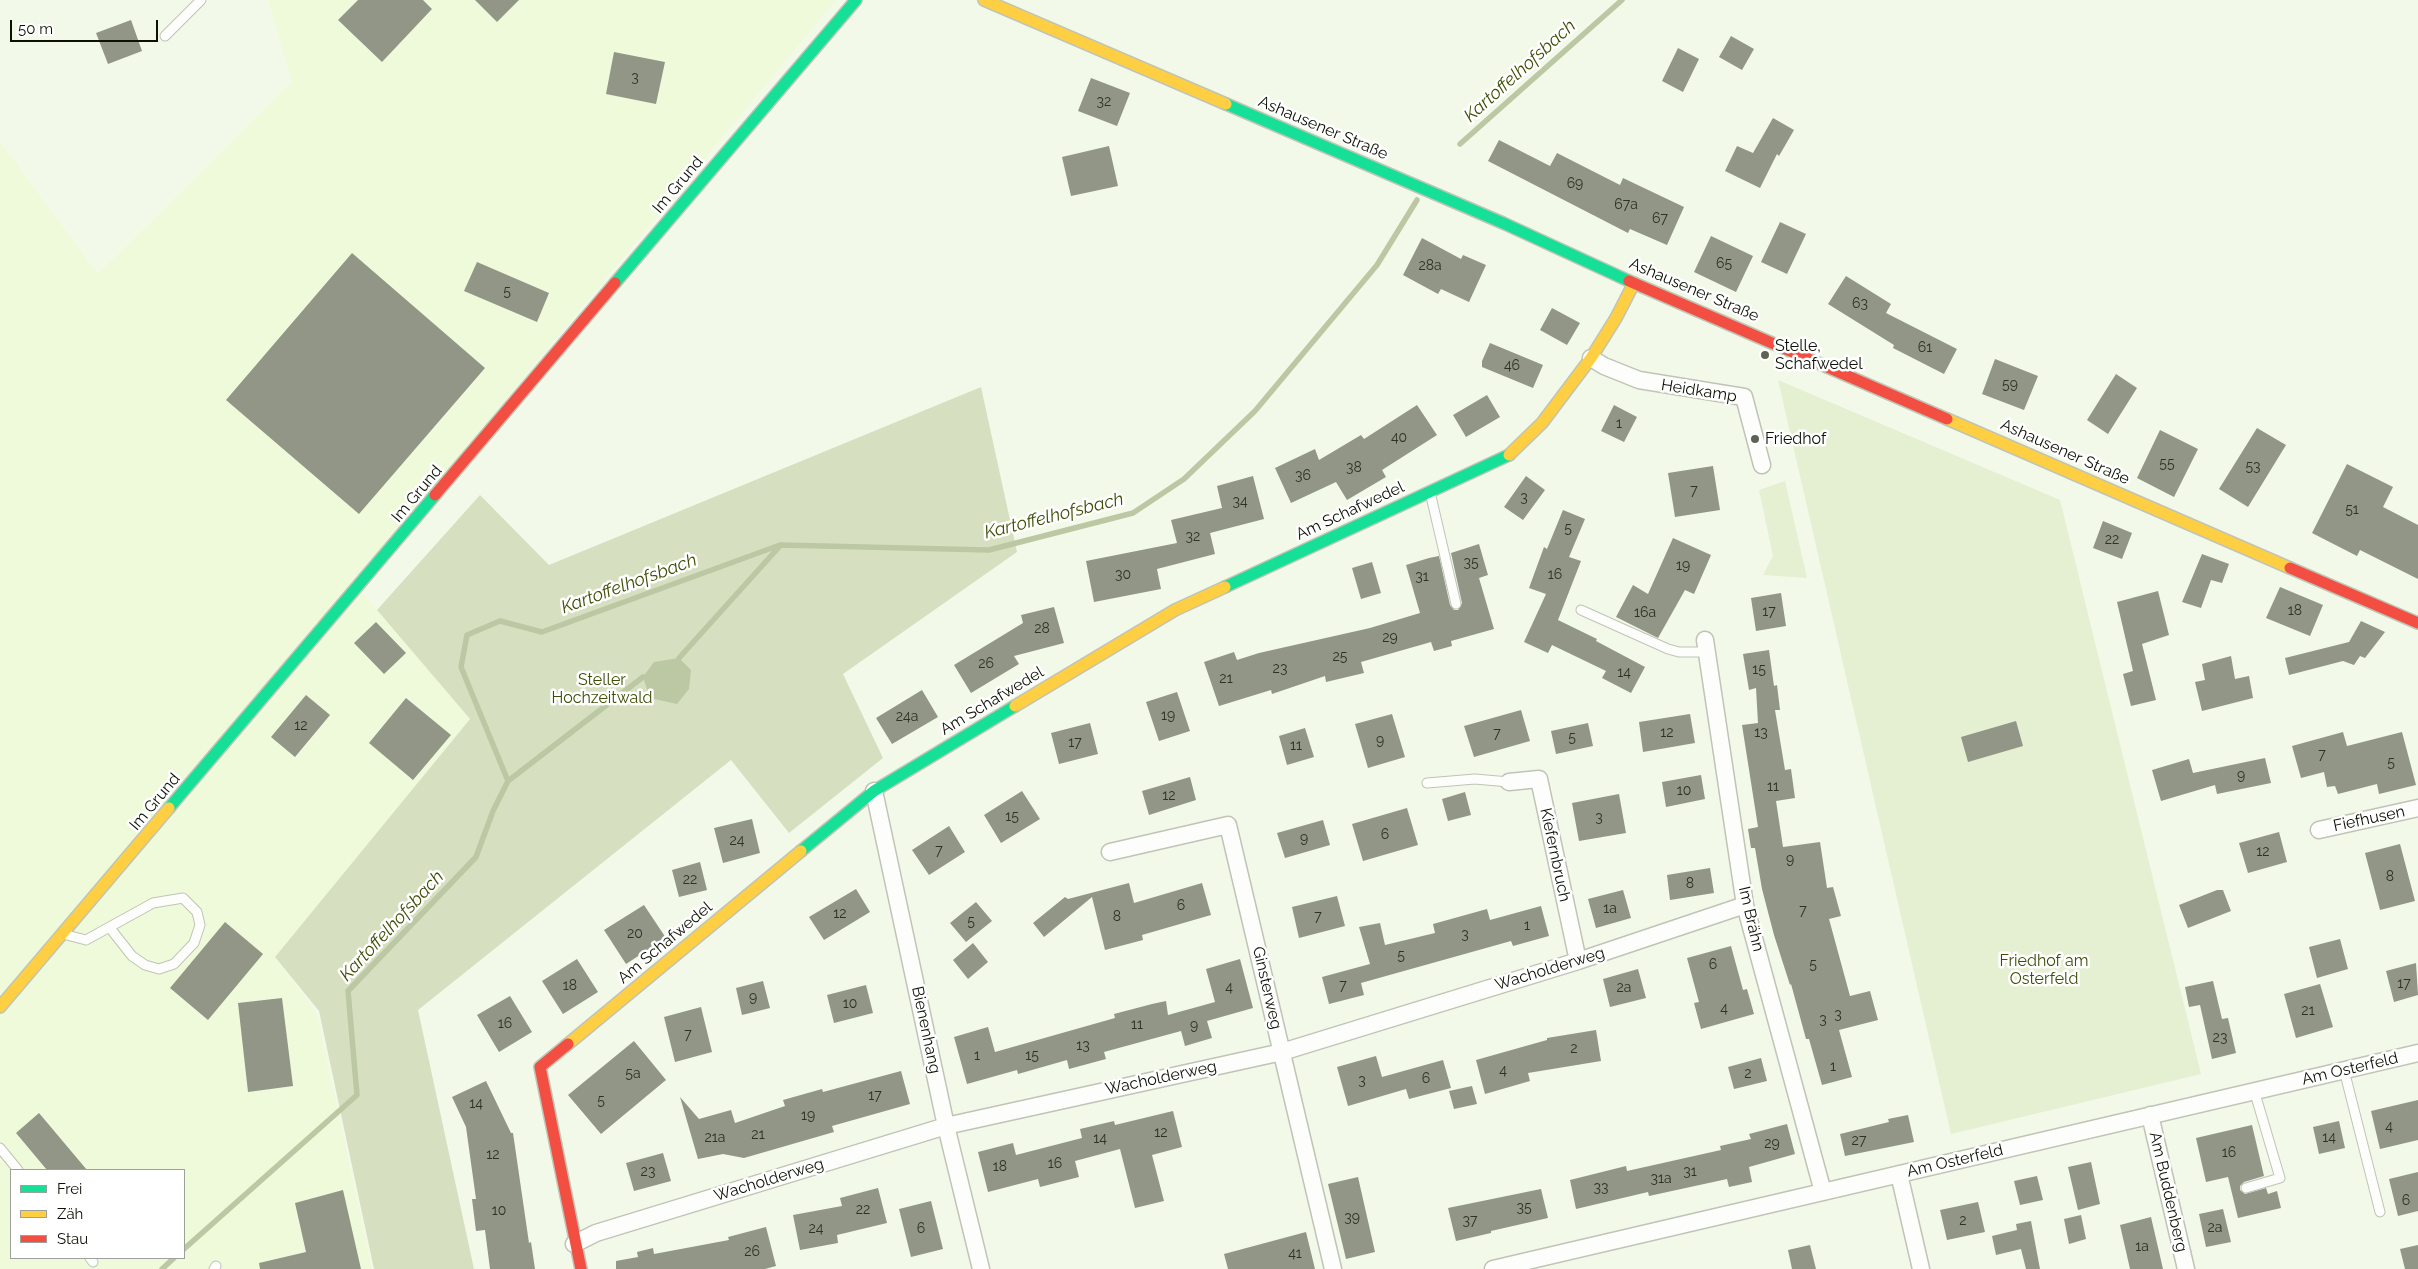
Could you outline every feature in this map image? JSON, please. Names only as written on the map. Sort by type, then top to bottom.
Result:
[{"type":"street","name":"Im Grund","points":[[0,1007],[856,0]]},
{"type":"street","name":"Ashausener Straße","points":[[984,0],[1504,223],[1634,283],[2418,623]]},
{"type":"street","name":"Am Schafwedel","points":[[581,1269],[574,1244],[540,1067],[874,790],[1175,610],[1508,456],[1542,423],[1591,358],[1616,318],[1634,283]]},
{"type":"street","name":"Heidkamp","points":[[1591,358],[1604,366],[1639,380],[1744,397],[1762,465]]},
{"type":"street","name":"Im Brähn","points":[[1706,646],[1745,906],[1824,1192]]},
{"type":"street","name":"Kiefernbruch","points":[[1509,782],[1539,779],[1578,961]]},
{"type":"street","name":"Bienenhang","points":[[874,790],[946,1126],[981,1269]]},
{"type":"street","name":"Fiefhusen","points":[[2319,830],[2418,808]]},
{"type":"street","name":"Ginsterweg","points":[[1110,852],[1228,825],[1333,1269]]},
{"type":"street","name":"Wacholderweg","points":[[574,1244],[596,1233],[946,1126],[1282,1052],[1578,961],[1745,906]]},
{"type":"street","name":"Am Osterfeld","points":[[1493,1269],[2418,1053]]},
{"type":"street","name":"Am Buddenberg","points":[[2150,1115],[2186,1269]]},
{"type":"street","points":[[1899,1174],[1921,1269]]},
{"type":"lane","points":[[165,36],[201,0]]},
{"type":"lane","points":[[1430,492],[1456,604]]},
{"type":"lane","points":[[1581,610],[1668,649],[1679,652],[1706,646]]},
{"type":"lane","points":[[1426,783],[1475,779],[1509,782]]},
{"type":"lane","points":[[63,934],[86,940],[153,902],[183,898],[197,912],[200,926],[194,943],[174,964],[159,969],[145,965],[132,956],[110,928]]},
{"type":"lane","points":[[2344,1070],[2380,1212]]},
{"type":"lane","points":[[2246,1188],[2280,1178],[2254,1090]]},
{"type":"lane","points":[[0,1148],[17,1169]]},
{"type":"shaded area","points":[[268,0],[836,0],[354,583],[470,719],[275,957],[317,1014],[372,1269],[0,1269],[0,142],[98,274],[292,82]]},
{"type":"shaded area","points":[[679,658],[691,670],[689,689],[677,704],[650,698],[643,677],[654,662]]},
{"type":"green space","name":"Friedhof am Osterfeld","points":[[1778,380],[2060,500],[2201,1074],[1951,1134]]},
{"type":"green space","name":"Steller Hochzeitwald","points":[[981,387],[1017,552],[843,674],[883,758],[789,833],[731,760],[418,1010],[474,1269],[374,1269],[319,1011],[275,957],[470,719],[377,610],[480,495],[549,565]]},
{"type":"green space","points":[[1785,481],[1807,578],[1763,575],[1773,556],[1759,490]]},
{"type":"building","points":[[358,0],[423,0],[432,9],[382,62],[338,20]]},
{"type":"building","points":[[475,0],[519,0],[497,22]]},
{"type":"building","points":[[131,20],[142,51],[108,64],[96,33]]},
{"type":"building","points":[[1731,36],[1754,49],[1742,70],[1719,57]]},
{"type":"building","points":[[1678,48],[1699,59],[1683,92],[1662,81]]},
{"type":"building","points":[[614,52],[665,62],[656,104],[606,94]]},
{"type":"building","points":[[1091,78],[1130,93],[1117,126],[1078,111]]},
{"type":"building","points":[[1773,118],[1794,130],[1779,156],[1777,154],[1760,188],[1725,171],[1737,146],[1753,153]]},
{"type":"building","points":[[1499,140],[1550,166],[1557,153],[1620,185],[1623,178],[1684,207],[1667,245],[1630,229],[1628,233],[1488,161]]},
{"type":"building","points":[[1109,146],[1118,186],[1071,196],[1062,157]]},
{"type":"building","points":[[1780,222],[1806,234],[1787,274],[1761,262]]},
{"type":"building","points":[[1711,236],[1753,256],[1736,292],[1694,272]]},
{"type":"building","points":[[1422,238],[1461,259],[1463,255],[1486,265],[1469,302],[1441,289],[1438,294],[1403,275]]},
{"type":"building","points":[[352,253],[485,368],[359,514],[226,400]]},
{"type":"building","points":[[477,262],[549,293],[537,322],[464,291]]},
{"type":"building","points":[[1846,276],[1891,304],[1886,313],[1957,349],[1944,374],[1893,348],[1894,345],[1828,304]]},
{"type":"building","points":[[1552,308],[1580,323],[1567,345],[1540,330]]},
{"type":"building","points":[[1490,343],[1543,365],[1533,388],[1482,367],[1482,361]]},
{"type":"building","points":[[1995,359],[2038,376],[2024,410],[1982,394]]},
{"type":"building","points":[[2116,374],[2137,388],[2108,434],[2087,420]]},
{"type":"building","points":[[1487,395],[1500,417],[1466,437],[1453,415]]},
{"type":"building","points":[[1417,405],[1437,435],[1382,470],[1386,477],[1347,500],[1336,482],[1291,503],[1275,468],[1315,449],[1319,460],[1361,435],[1364,439]]},
{"type":"building","points":[[1614,405],[1637,417],[1624,442],[1601,431]]},
{"type":"building","points":[[2257,428],[2286,445],[2248,507],[2219,489]]},
{"type":"building","points":[[2160,430],[2198,449],[2174,497],[2137,478]]},
{"type":"building","points":[[2347,464],[2393,487],[2383,507],[2418,525],[2418,579],[2360,550],[2357,556],[2312,533]]},
{"type":"building","points":[[1713,466],[1720,510],[1675,517],[1668,473]]},
{"type":"building","points":[[1253,476],[1264,519],[1210,533],[1215,554],[1157,569],[1161,589],[1094,602],[1086,561],[1177,543],[1171,520],[1222,508],[1217,486]]},
{"type":"building","points":[[1526,476],[1545,490],[1523,520],[1504,507]]},
{"type":"building","points":[[1563,510],[1585,519],[1569,557],[1581,561],[1558,620],[1597,639],[1596,641],[1645,667],[1631,693],[1602,678],[1606,671],[1552,645],[1548,653],[1524,642],[1546,594],[1529,588],[1544,547],[1547,549]]},
{"type":"building","points":[[2103,521],[2132,533],[2122,559],[2093,548]]},
{"type":"building","points":[[1673,538],[1711,555],[1694,594],[1685,590],[1658,638],[1616,617],[1633,585],[1648,594]]},
{"type":"building","points":[[1479,544],[1488,575],[1479,578],[1494,629],[1451,641],[1452,646],[1434,651],[1431,642],[1361,662],[1364,673],[1326,682],[1325,676],[1272,694],[1271,690],[1219,706],[1204,662],[1234,652],[1237,660],[1259,653],[1370,628],[1420,613],[1406,565],[1429,558],[1439,556],[1450,605],[1454,610],[1458,610],[1462,603],[1451,553]]},
{"type":"building","points":[[2202,554],[2229,564],[2222,583],[2211,580],[2201,608],[2182,602]]},
{"type":"building","points":[[1372,562],[1381,593],[1361,599],[1352,568]]},
{"type":"building","points":[[2280,587],[2323,605],[2310,636],[2266,618]]},
{"type":"building","points":[[2158,591],[2169,635],[2142,644],[2156,700],[2131,706],[2123,674],[2133,671],[2117,602]]},
{"type":"building","points":[[1781,593],[1786,626],[1756,631],[1751,598]]},
{"type":"building","points":[[1054,607],[1064,643],[1014,656],[1019,664],[971,693],[954,665],[1023,623],[1021,615]]},
{"type":"building","points":[[2361,621],[2385,632],[2365,658],[2360,656],[2354,665],[2343,661],[2289,675],[2285,658],[2349,642]]},
{"type":"building","points":[[376,622],[406,653],[384,674],[354,643]]},
{"type":"building","points":[[1769,650],[1774,686],[1777,685],[1780,710],[1775,710],[1785,770],[1791,769],[1795,798],[1776,801],[1783,847],[1820,842],[1827,888],[1833,887],[1841,916],[1829,919],[1850,996],[1870,991],[1878,1020],[1839,1030],[1852,1077],[1822,1085],[1809,1039],[1806,1039],[1791,984],[1774,935],[1762,889],[1755,848],[1751,848],[1748,829],[1758,827],[1742,725],[1758,723],[1756,688],[1749,690],[1743,654]]},
{"type":"building","points":[[2231,656],[2235,679],[2249,676],[2253,698],[2202,711],[2195,682],[2205,680],[2202,664]]},
{"type":"building","points":[[922,690],[938,717],[892,744],[876,718]]},
{"type":"building","points":[[1177,692],[1190,731],[1159,741],[1146,702]]},
{"type":"building","points":[[306,695],[330,715],[295,757],[271,737]]},
{"type":"building","points":[[406,698],[451,735],[413,780],[369,743]]},
{"type":"building","points":[[1521,710],[1530,741],[1474,757],[1464,726]]},
{"type":"building","points":[[1392,714],[1405,757],[1368,768],[1355,724]]},
{"type":"building","points":[[1690,714],[1695,743],[1643,752],[1639,722]]},
{"type":"building","points":[[2016,721],[2023,746],[1968,762],[1961,737]]},
{"type":"building","points":[[1090,723],[1098,754],[1059,764],[1051,733]]},
{"type":"building","points":[[1588,723],[1593,746],[1556,754],[1551,731]]},
{"type":"building","points":[[1305,728],[1314,757],[1287,765],[1279,736]]},
{"type":"building","points":[[2343,732],[2347,746],[2402,732],[2416,785],[2379,794],[2377,784],[2338,794],[2335,786],[2327,787],[2324,772],[2301,778],[2292,746]]},
{"type":"building","points":[[2265,758],[2271,783],[2217,794],[2215,785],[2161,801],[2152,770],[2189,759],[2193,773]]},
{"type":"building","points":[[1701,775],[1705,799],[1666,807],[1662,782]]},
{"type":"building","points":[[1190,777],[1196,800],[1149,815],[1142,791]]},
{"type":"building","points":[[1022,791],[1040,819],[1001,843],[984,815]]},
{"type":"building","points":[[1465,792],[1471,815],[1448,821],[1442,799]]},
{"type":"building","points":[[1619,794],[1626,833],[1579,841],[1572,803]]},
{"type":"building","points":[[1407,808],[1418,845],[1363,861],[1352,824]]},
{"type":"building","points":[[752,819],[760,853],[723,863],[714,828]]},
{"type":"building","points":[[1323,820],[1330,845],[1285,858],[1277,833]]},
{"type":"building","points":[[949,826],[965,852],[929,875],[912,850]]},
{"type":"building","points":[[2279,832],[2287,862],[2248,873],[2239,843]]},
{"type":"building","points":[[2400,844],[2415,901],[2380,910],[2365,853]]},
{"type":"building","points":[[700,862],[707,890],[679,897],[672,870]]},
{"type":"building","points":[[1710,868],[1714,893],[1670,900],[1667,875]]},
{"type":"building","points":[[1129,883],[1134,903],[1202,883],[1211,915],[1142,935],[1143,940],[1105,950],[1092,897],[1044,937],[1033,923],[1065,897],[1068,899]]},
{"type":"building","points":[[856,889],[870,912],[824,940],[809,917]]},
{"type":"building","points":[[1623,890],[1631,918],[1596,928],[1588,899]]},
{"type":"building","points":[[2217,890],[2223,890],[2231,911],[2188,928],[2179,905]]},
{"type":"building","points":[[1337,896],[1345,926],[1299,938],[1292,907]]},
{"type":"building","points":[[976,902],[992,921],[966,942],[950,923]]},
{"type":"building","points":[[644,905],[666,938],[626,964],[604,930]]},
{"type":"building","points":[[1541,906],[1549,936],[1513,946],[1511,941],[1361,983],[1364,995],[1329,1004],[1322,977],[1370,964],[1359,927],[1380,923],[1385,945],[1435,933],[1433,924],[1487,909],[1490,920]]},
{"type":"building","points":[[225,922],[263,954],[208,1020],[170,988]]},
{"type":"building","points":[[2340,939],[2348,969],[2317,978],[2309,947]]},
{"type":"building","points":[[973,943],[988,962],[968,979],[953,960]]},
{"type":"building","points":[[1731,946],[1743,990],[1747,989],[1754,1014],[1701,1029],[1694,1003],[1699,1002],[1687,958]]},
{"type":"building","points":[[577,959],[598,992],[563,1014],[542,981]]},
{"type":"building","points":[[1240,959],[1253,1008],[1207,1021],[1212,1038],[1185,1046],[1181,1031],[1104,1052],[1106,1059],[1069,1069],[1067,1060],[1018,1074],[1017,1070],[967,1084],[954,1037],[988,1027],[995,1052],[1115,1018],[1114,1014],[1166,1001],[1168,1015],[1215,1002],[1206,969]]},
{"type":"building","points":[[2416,963],[2418,995],[2394,1002],[2386,971]]},
{"type":"building","points":[[1638,969],[1646,998],[1610,1007],[1603,979]]},
{"type":"building","points":[[763,981],[770,1008],[742,1015],[736,988]]},
{"type":"building","points":[[2213,981],[2222,1019],[2228,1018],[2236,1053],[2212,1059],[2200,1005],[2189,1007],[2185,987]]},
{"type":"building","points":[[2320,984],[2333,1027],[2296,1038],[2284,994]]},
{"type":"building","points":[[866,985],[873,1013],[834,1023],[827,995]]},
{"type":"building","points":[[510,996],[532,1032],[499,1052],[477,1015]]},
{"type":"building","points":[[282,998],[293,1086],[248,1092],[238,1003]]},
{"type":"building","points":[[701,1007],[712,1052],[675,1062],[664,1017]]},
{"type":"building","points":[[1596,1030],[1601,1061],[1528,1073],[1530,1081],[1485,1094],[1476,1060],[1547,1040],[1547,1038]]},
{"type":"building","points":[[634,1041],[666,1080],[601,1134],[568,1095]]},
{"type":"building","points":[[1376,1056],[1382,1077],[1443,1060],[1451,1088],[1409,1099],[1406,1089],[1348,1106],[1337,1067]]},
{"type":"building","points":[[1761,1058],[1767,1081],[1734,1089],[1728,1067]]},
{"type":"building","points":[[901,1071],[910,1104],[832,1126],[834,1132],[744,1158],[723,1154],[698,1159],[680,1097],[699,1119],[731,1110],[735,1123],[785,1106],[783,1100],[822,1089],[823,1092]]},
{"type":"building","points":[[486,1081],[511,1133],[513,1133],[529,1243],[531,1242],[535,1269],[490,1269],[485,1230],[476,1231],[472,1199],[476,1199],[466,1127],[452,1097]]},
{"type":"building","points":[[1472,1086],[1477,1104],[1454,1109],[1449,1091]]},
{"type":"building","points":[[2418,1100],[2418,1140],[2380,1149],[2371,1111]]},
{"type":"building","points":[[1173,1111],[1182,1147],[1152,1155],[1164,1201],[1135,1208],[1120,1149],[1075,1161],[1079,1177],[1040,1187],[1038,1179],[988,1192],[978,1152],[1013,1143],[1016,1155],[1082,1138],[1080,1129],[1114,1121],[1115,1125]]},
{"type":"building","points":[[39,1113],[86,1169],[46,1169],[16,1133]]},
{"type":"building","points":[[1908,1115],[1914,1142],[1845,1156],[1840,1134],[1889,1122],[1888,1119]]},
{"type":"building","points":[[2339,1121],[2345,1148],[2319,1154],[2313,1127]]},
{"type":"building","points":[[1787,1124],[1795,1154],[1749,1167],[1752,1182],[1729,1187],[1727,1179],[1649,1196],[1648,1192],[1576,1209],[1570,1180],[1626,1166],[1627,1171],[1721,1150],[1720,1146],[1751,1139],[1749,1134]]},
{"type":"building","points":[[2252,1125],[2264,1176],[2244,1182],[2240,1186],[2240,1190],[2245,1194],[2266,1188],[2268,1194],[2277,1191],[2281,1208],[2238,1218],[2228,1177],[2206,1182],[2196,1138]]},
{"type":"building","points":[[663,1153],[671,1181],[634,1191],[626,1163]]},
{"type":"building","points":[[2091,1162],[2100,1204],[2078,1210],[2068,1167]]},
{"type":"building","points":[[2418,1172],[2418,1211],[2398,1216],[2389,1179]]},
{"type":"building","points":[[2037,1176],[2043,1200],[2020,1205],[2014,1181]]},
{"type":"building","points":[[1358,1177],[1375,1252],[1346,1259],[1328,1184]]},
{"type":"building","points":[[878,1188],[887,1223],[837,1235],[838,1243],[800,1250],[793,1215],[842,1206],[840,1198]]},
{"type":"building","points":[[1541,1189],[1548,1218],[1456,1241],[1448,1208]]},
{"type":"building","points":[[343,1190],[361,1269],[260,1269],[259,1263],[306,1252],[295,1203]]},
{"type":"building","points":[[931,1201],[943,1249],[911,1257],[899,1209]]},
{"type":"building","points":[[1978,1202],[1985,1232],[1947,1240],[1940,1210]]},
{"type":"building","points":[[2223,1209],[2231,1242],[2206,1247],[2199,1214]]},
{"type":"building","points":[[2081,1215],[2086,1239],[2069,1244],[2064,1219]]},
{"type":"building","points":[[2151,1217],[2163,1269],[2130,1269],[2120,1225]]},
{"type":"building","points":[[2031,1221],[2040,1269],[2026,1269],[2021,1249],[1996,1255],[1992,1236],[2017,1230],[2016,1224]]},
{"type":"building","points":[[766,1227],[776,1266],[765,1269],[616,1269],[616,1261],[638,1257],[637,1252],[653,1248],[654,1254],[729,1240],[728,1237]]},
{"type":"building","points":[[1306,1232],[1315,1269],[1228,1269],[1224,1254]]},
{"type":"building","points":[[1810,1245],[1816,1269],[1792,1269],[1788,1250]]},
{"type":"building","points":[[2418,1245],[2418,1269],[2405,1269],[2400,1249]]},
{"type":"waterway","name":"Kartoffelhofsbach","points":[[1460,144],[1622,0]]},
{"type":"waterway","name":"Kartoffelhofsbach","points":[[185,1248],[357,1095],[348,991],[476,857],[493,811],[508,781],[461,667],[467,635],[500,621],[542,632],[780,545],[989,550],[1133,513],[1184,479],[1255,411],[1377,265],[1417,200]]},
{"type":"waterway","points":[[679,658],[779,547]]},
{"type":"waterway","points":[[508,781],[643,677]]},
{"type":"waterway","name":"Kartoffelhofsbach","points":[[162,1269],[173,1259]]},
{"type":"traffic: fast","points":[[615,283],[856,0]]},
{"type":"traffic: fast","points":[[1226,104],[1503,223],[1629,281]]},
{"type":"traffic: fast","points":[[1225,587],[1509,455]]},
{"type":"traffic: fast","points":[[169,808],[435,495]]},
{"type":"traffic: fast","points":[[801,851],[874,791],[1015,706]]},
{"type":"traffic: slow","points":[[984,0],[1226,104]]},
{"type":"traffic: slow","points":[[1509,455],[1542,423],[1591,358],[1616,318],[1634,283]]},
{"type":"traffic: slow","points":[[1947,419],[2290,568]]},
{"type":"traffic: slow","points":[[1015,706],[1175,610],[1225,587]]},
{"type":"traffic: slow","points":[[0,1007],[169,808]]},
{"type":"traffic: slow","points":[[568,1044],[801,851]]},
{"type":"traffic: jam","points":[[1629,281],[1947,419]]},
{"type":"traffic: jam","points":[[435,495],[615,283]]},
{"type":"traffic: jam","points":[[2290,568],[2418,623]]},
{"type":"traffic: jam","points":[[568,1044],[540,1067],[581,1269]]},
{"type":"place","name":"Stelle, Schafwedel","points":[[1765,355]]},
{"type":"place","name":"Friedhof","points":[[1755,439]]}]
